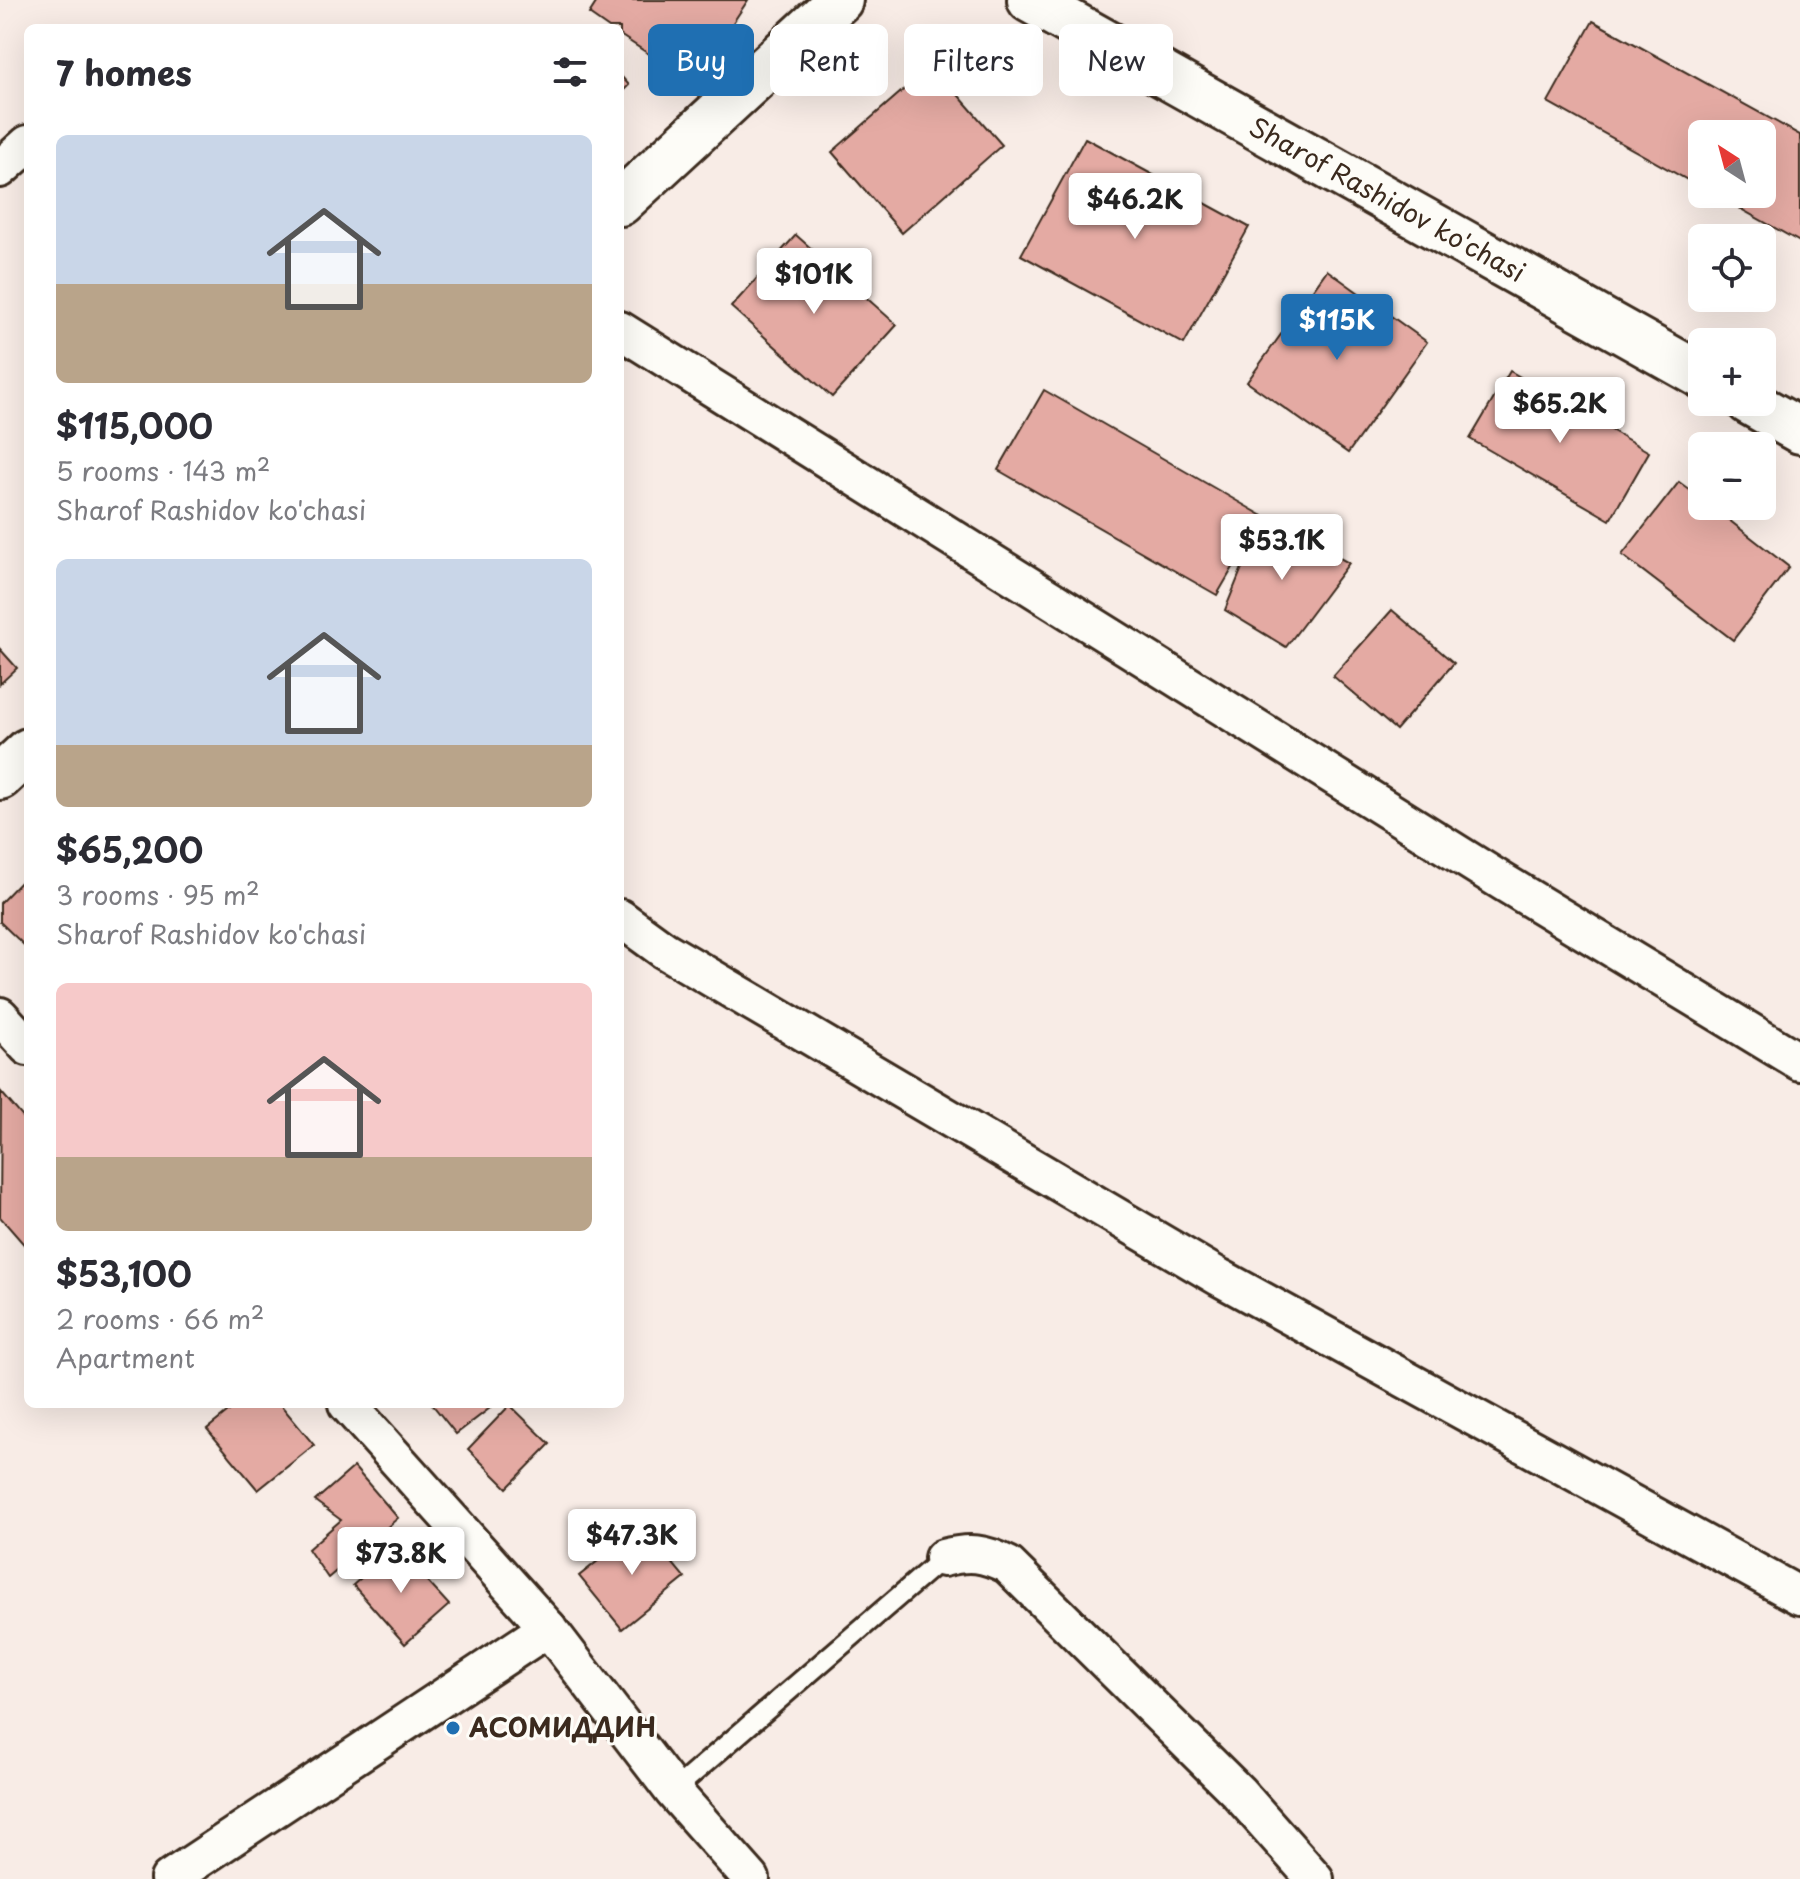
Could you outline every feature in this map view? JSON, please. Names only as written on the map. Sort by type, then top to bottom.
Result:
[{"type":"main road","points":[[624,199],[840,0]]},
{"type":"main road","name":"Sharof Rashidov ko'chasi","points":[[1030,0],[1688,368]]},
{"type":"main road","points":[[1774,416],[1800,431]]},
{"type":"main road","points":[[0,777],[24,755]]},
{"type":"street","points":[[0,169],[24,148]]},
{"type":"street","points":[[624,332],[1476,865],[1800,1062]]},
{"type":"street","points":[[624,921],[664,950],[1219,1277],[1800,1596]]},
{"type":"street","points":[[0,1016],[24,1043]]},
{"type":"street","points":[[351,1408],[548,1628],[673,1791],[751,1879]]},
{"type":"street","points":[[943,1558],[968,1552],[987,1555],[1008,1565],[1238,1792],[1315,1879]]},
{"type":"street","points":[[169,1879],[548,1628]]},
{"type":"lane","points":[[673,1791],[943,1558]]},
{"type":"building","points":[[598,0],[748,0],[732,24],[648,24],[648,53],[624,38],[624,24],[603,24],[589,14]]},
{"type":"building","points":[[1593,21],[1773,120],[1688,120],[1688,180],[1548,102]]},
{"type":"building","points":[[904,89],[904,96],[959,96],[1002,145],[902,233],[832,152]]},
{"type":"building","points":[[1776,122],[1800,135],[1800,242],[1776,229],[1776,224],[1768,224],[1739,208],[1776,208]]},
{"type":"building","points":[[1085,138],[1249,227],[1184,344],[1021,255]]},
{"type":"building","points":[[796,235],[897,325],[832,397],[731,307]]},
{"type":"building","points":[[1327,270],[1427,342],[1348,453],[1247,382]]},
{"type":"building","points":[[1510,371],[1649,452],[1610,520],[1470,439]]},
{"type":"building","points":[[1044,390],[1263,516],[1217,595],[998,470]]},
{"type":"building","points":[[1679,482],[1688,489],[1688,520],[1729,520],[1789,567],[1733,640],[1622,555]]},
{"type":"building","points":[[1263,516],[1349,563],[1286,647],[1225,610]]},
{"type":"building","points":[[1392,610],[1454,663],[1396,730],[1333,676]]},
{"type":"building","points":[[0,649],[17,668],[0,684]]},
{"type":"building","points":[[24,878],[24,945],[0,922],[0,903]]},
{"type":"building","points":[[1,1092],[24,1118],[24,1244],[0,1217]]},
{"type":"building","points":[[233,1408],[283,1408],[314,1445],[258,1490],[207,1429]]},
{"type":"building","points":[[435,1408],[490,1408],[456,1434]]},
{"type":"building","points":[[507,1408],[513,1408],[550,1444],[507,1488],[468,1449]]},
{"type":"building","points":[[354,1467],[398,1518],[328,1578],[308,1549],[341,1520],[315,1501]]},
{"type":"building","points":[[642,1526],[685,1578],[622,1629],[579,1576]]},
{"type":"building","points":[[396,1547],[449,1605],[405,1644],[353,1585]]},
{"type":"place","name":"АСОМИДДИН","points":[[453,1728]]}]
